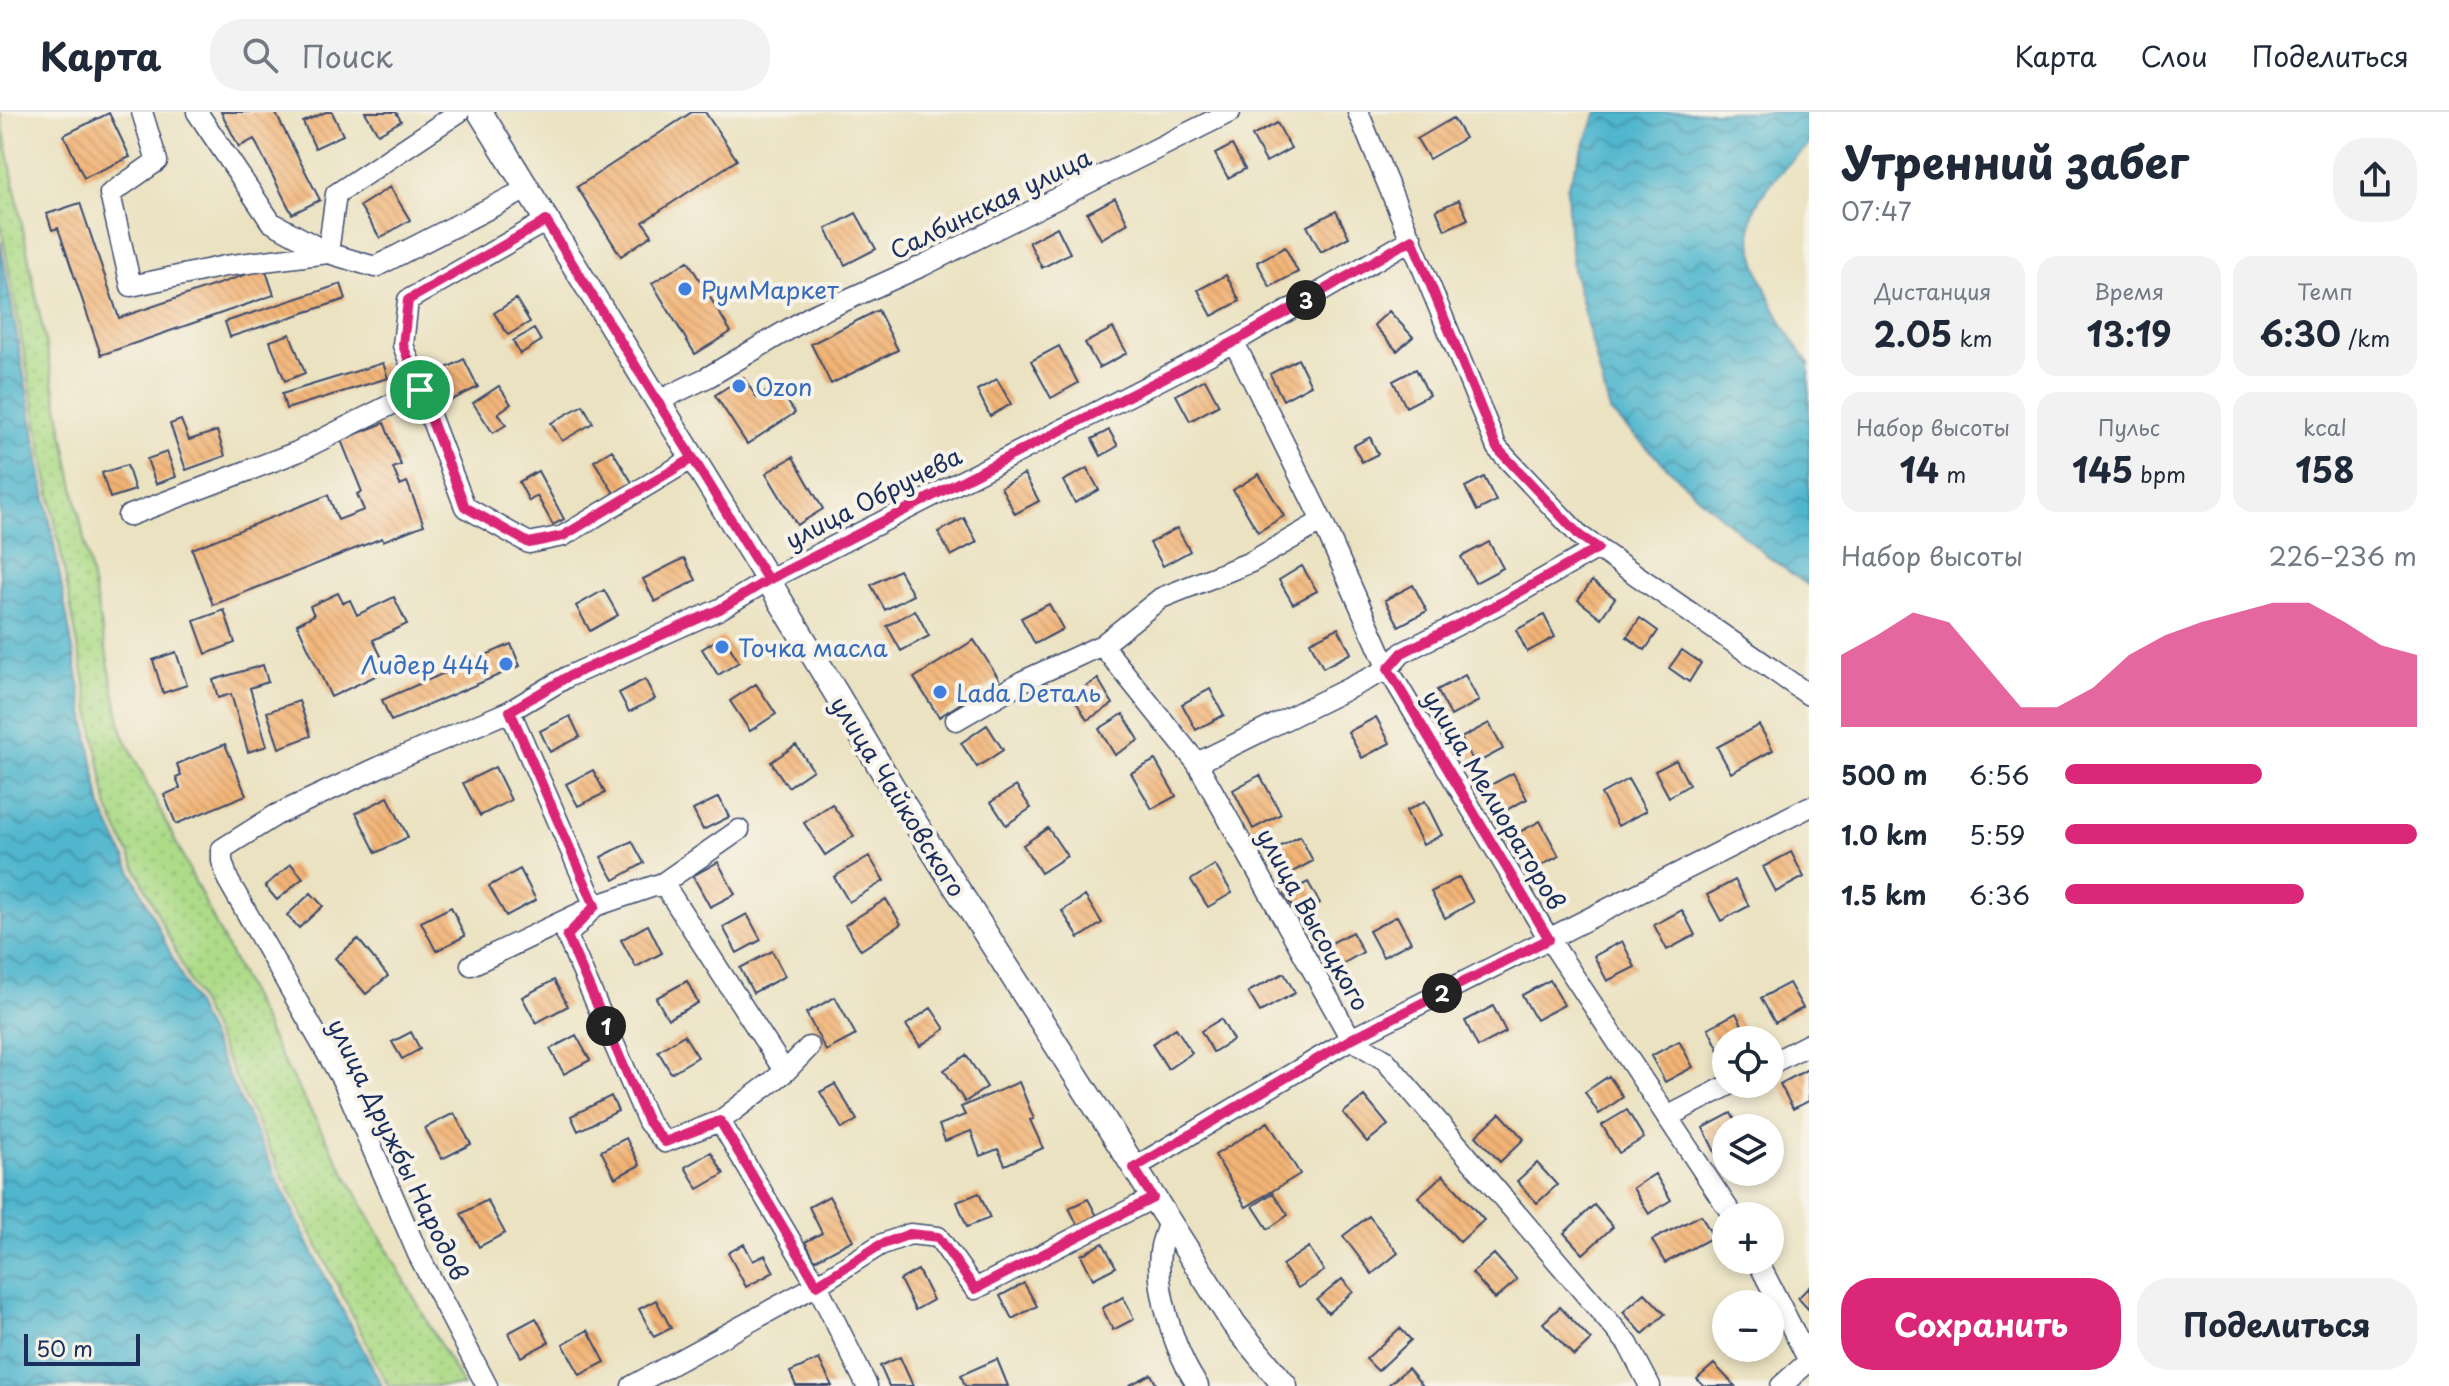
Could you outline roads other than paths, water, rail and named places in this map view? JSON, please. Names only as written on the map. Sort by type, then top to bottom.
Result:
[{"type":"main road","name":"улица Чайковского","points":[[480,112],[893,788],[1234,1324],[1278,1384]]},
{"type":"street","points":[[142,112],[157,161],[110,194],[131,286],[225,266],[328,253]]},
{"type":"street","points":[[197,112],[271,222],[328,253],[375,267],[527,189]]},
{"type":"street","points":[[328,253],[336,194],[459,112]]},
{"type":"street","name":"Салбинская улица","points":[[658,401],[708,377],[813,315],[922,266],[1230,112]]},
{"type":"street","points":[[1358,112],[1497,448],[1580,536],[1809,695]]},
{"type":"street","points":[[546,221],[408,300],[403,345],[465,507],[529,543],[563,536],[693,458]]},
{"type":"street","name":"улица Обручева","points":[[222,849],[276,815],[510,711],[567,677],[720,609],[768,580],[1234,342],[1412,239]]},
{"type":"street","name":"улица Мелиораторов","points":[[1234,342],[1322,521],[1388,669],[1549,939],[1724,1202]]},
{"type":"street","points":[[128,516],[297,452],[420,390]]},
{"type":"street","points":[[956,720],[1023,681],[1102,645],[1161,598],[1251,562],[1322,521]]},
{"type":"street","points":[[1197,763],[1388,669],[1402,653],[1598,548]]},
{"type":"street","name":"улица Высоцкого","points":[[1102,645],[1197,763],[1351,1039],[1385,1060],[1628,1344],[1650,1386]]},
{"type":"street","points":[[510,711],[595,906]]},
{"type":"street","points":[[1134,1168],[1351,1039],[1809,807]]},
{"type":"street","points":[[471,965],[595,906],[663,883],[739,830]]},
{"type":"street","name":"улица Дружбы Народов","points":[[222,849],[228,880],[344,1083],[418,1254],[487,1386]]},
{"type":"street","points":[[663,883],[785,1072]]},
{"type":"street","points":[[595,906],[567,936],[648,1122],[665,1142],[720,1121],[785,1072],[809,1047]]},
{"type":"street","points":[[1784,1057],[1809,1044]]},
{"type":"street","points":[[1667,1117],[1712,1094]]},
{"type":"street","points":[[720,1121],[817,1285],[867,1386]]},
{"type":"street","points":[[632,1386],[817,1285],[880,1245],[910,1234],[938,1237],[975,1289],[1153,1198]]},
{"type":"street","points":[[1169,1222],[1161,1249],[1163,1300],[1187,1370],[1198,1386]]},
{"type":"street","points":[[1764,1274],[1809,1361],[1781,1386]]},
{"type":"water","points":[[1597,112],[1809,112],[1809,145],[1763,194],[1754,211],[1751,228],[1758,269],[1766,290],[1787,331],[1809,363],[1809,586],[1767,556],[1695,494],[1610,412],[1573,270],[1567,188]]},
{"type":"water","points":[[0,241],[101,807],[311,1249],[382,1386],[0,1386]]},
{"type":"place","name":"РумМаркет","points":[[685,289]]},
{"type":"place","name":"Ozon","points":[[739,386]]},
{"type":"place","name":"Точка масла","points":[[722,647]]},
{"type":"place","name":"Лидер 444","points":[[506,664]]},
{"type":"place","name":"Lada Dеталь","points":[[940,692]]}]
